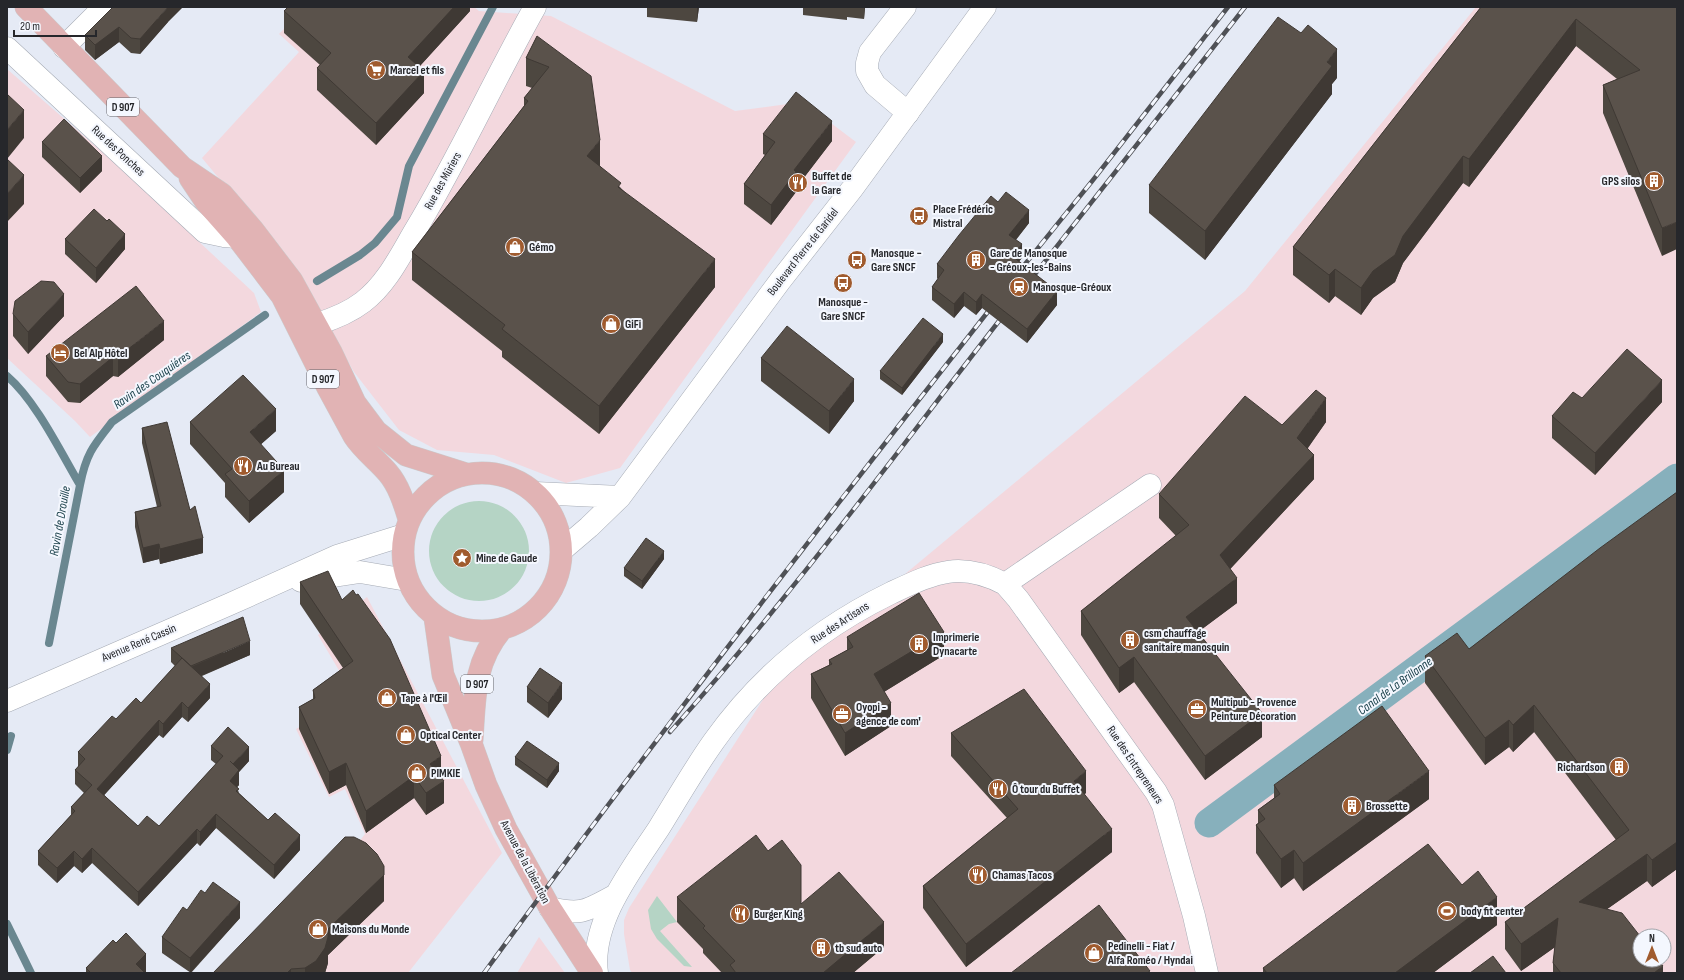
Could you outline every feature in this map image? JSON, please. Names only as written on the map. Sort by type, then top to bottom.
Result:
[{"type":"main road","name":"D 907","points":[[26,7],[182,167],[206,202],[237,237],[282,296],[328,388],[358,443],[389,474],[400,492],[407,527]]},
{"type":"main road","name":"D 907","points":[[182,167],[222,194],[253,230],[292,280],[317,324],[355,403],[376,431],[406,455],[466,474]]},
{"type":"main road","points":[[491,473],[514,480],[535,493],[552,514],[562,550],[560,570],[548,596],[528,618],[501,630],[482,632],[463,629],[449,625],[434,618],[416,597],[407,580],[402,558],[407,527],[423,498],[443,483],[466,474],[491,473]]},
{"type":"main road","name":"Avenue de la Libération","points":[[434,618],[443,675],[471,743],[483,777],[506,829],[550,908],[592,973]]},
{"type":"main road","name":"Avenue de la Libération","points":[[471,743],[478,674],[490,643],[501,630]]},
{"type":"street","points":[[64,47],[104,7]]},
{"type":"street","name":"Rue des Mûriers","points":[[317,324],[328,321],[349,311],[363,302],[379,286],[396,263],[438,192],[535,7]]},
{"type":"street","points":[[905,7],[870,52],[867,63],[867,71],[874,85],[908,112]]},
{"type":"street","name":"Boulevard Pierre de Garidel","points":[[562,550],[589,527],[620,496],[780,280],[852,189],[985,7]]},
{"type":"street","name":"Rue des Ponches","points":[[7,48],[205,232],[237,237]]},
{"type":"street","points":[[1005,584],[1150,485]]},
{"type":"street","points":[[535,493],[620,496]]},
{"type":"street","name":"Avenue René Cassin","points":[[7,701],[407,527]]},
{"type":"street","name":"Rue des Artisans","points":[[596,973],[595,961],[598,943],[616,895],[714,742],[747,700],[792,655],[838,622],[866,605],[917,581],[955,570],[990,576],[1005,584]]},
{"type":"street","name":"Avenue René Cassin","points":[[272,585],[360,572],[407,580]]},
{"type":"street","name":"Rue des Entrepreneurs","points":[[1005,584],[1018,599],[1156,792],[1163,805],[1194,916],[1207,973]]},
{"type":"street","points":[[550,908],[566,912],[578,912],[586,910],[616,895]]},
{"type":"shaded area","points":[[305,7],[474,7],[479,11],[551,16],[735,111],[803,102],[856,142],[620,468],[566,483],[494,455],[437,450],[399,430],[354,372],[296,271],[202,158],[299,52],[279,34]]},
{"type":"shaded area","points":[[1476,7],[1677,7],[1677,973],[632,973],[630,970],[624,934],[624,920],[629,908],[773,684],[1245,291]]},
{"type":"shaded area","points":[[7,69],[108,157],[254,293],[261,312],[90,437],[75,421],[7,358]]},
{"type":"shaded area","points":[[367,597],[502,853],[408,973],[233,973],[344,861],[365,834],[345,789],[329,797],[296,729],[312,720],[347,684],[318,635]]},
{"type":"shaded area","points":[[539,937],[565,973],[517,973]]},
{"type":"green space","points":[[479,501],[489,502],[507,509],[521,523],[528,541],[528,561],[521,579],[507,593],[489,600],[479,601],[469,600],[451,593],[437,579],[430,561],[429,551],[430,541],[437,523],[451,509],[469,502]]},
{"type":"green space","points":[[657,896],[677,922],[669,924],[660,931],[692,967],[684,966],[657,939],[651,929],[648,910]]},
{"type":"building","points":[[113,7],[168,7],[140,39],[131,38],[119,27],[95,45],[85,35]]},
{"type":"building","name":"Marcel et fils","points":[[288,7],[454,7],[408,57],[424,71],[376,123],[317,68],[331,53],[284,11]]},
{"type":"building","points":[[1481,7],[1677,7],[1677,222],[1662,228],[1603,85],[1640,70],[1576,19],[1469,159],[1463,156],[1403,236],[1395,255],[1373,271],[1361,288],[1335,269],[1329,275],[1293,247]]},
{"type":"building","points":[[1278,17],[1301,33],[1308,25],[1337,49],[1327,62],[1332,66],[1205,231],[1149,185]]},
{"type":"building","points":[[537,36],[591,76],[600,140],[587,156],[621,183],[618,187],[715,259],[599,406],[502,329],[505,325],[412,252],[528,101],[524,98],[549,67],[526,58]]},
{"type":"building","points":[[796,92],[832,121],[794,170],[796,172],[771,205],[744,184],[775,142],[763,134]]},
{"type":"building","points":[[7,94],[24,110],[7,130]]},
{"type":"building","points":[[64,119],[102,156],[80,178],[42,142]]},
{"type":"building","points":[[7,159],[24,175],[7,194]]},
{"type":"building","points":[[1006,192],[1029,210],[1009,235],[1022,244],[1012,256],[1057,291],[1027,329],[982,294],[976,302],[964,292],[954,304],[932,287],[944,270],[937,264],[959,235],[991,196],[998,202]]},
{"type":"building","points":[[94,209],[107,221],[109,219],[125,234],[96,268],[65,239]]},
{"type":"building","points":[[41,281],[54,282],[64,294],[28,332],[13,314],[15,301]]},
{"type":"building","points":[[136,286],[164,321],[118,357],[113,357],[80,384],[68,382],[46,356]]},
{"type":"building","points":[[923,318],[943,334],[902,388],[880,371]]},
{"type":"building","points":[[787,326],[854,379],[829,411],[761,358]]},
{"type":"building","points":[[1627,349],[1662,380],[1595,453],[1552,416],[1573,392],[1582,398]]},
{"type":"building","points":[[243,375],[276,409],[250,432],[284,470],[249,501],[225,474],[232,469],[190,422]]},
{"type":"building","points":[[1316,390],[1326,398],[1297,438],[1314,455],[1220,555],[1237,578],[1186,617],[1262,713],[1205,756],[1134,657],[1119,668],[1081,611],[1189,525],[1159,494],[1245,396],[1282,425]]},
{"type":"building","points":[[167,422],[190,510],[195,506],[203,538],[160,549],[159,544],[143,548],[135,512],[161,506],[142,428]]},
{"type":"building","name":"Richardson","points":[[1677,492],[1677,842],[1652,860],[1647,854],[1579,902],[1622,913],[1634,928],[1632,928],[1632,968],[1660,968],[1654,973],[1561,973],[1553,963],[1558,918],[1521,944],[1505,922],[1629,830],[1534,705],[1513,725],[1509,720],[1485,738],[1425,656],[1457,633],[1469,649],[1600,548]]},
{"type":"building","points":[[646,538],[664,551],[642,581],[624,568]]},
{"type":"building","points":[[328,571],[342,600],[353,590],[356,595],[358,594],[390,639],[441,756],[430,764],[444,781],[426,793],[414,776],[366,811],[346,763],[329,772],[299,707],[315,698],[313,690],[353,661],[300,582]]},
{"type":"building","points":[[919,593],[944,632],[874,674],[891,703],[845,733],[811,674],[832,664],[829,660],[853,647],[847,637]]},
{"type":"building","points":[[243,617],[250,641],[191,666],[171,648]]},
{"type":"building","points":[[182,658],[210,684],[188,708],[182,702],[163,724],[159,720],[97,789],[138,826],[147,816],[159,826],[223,756],[211,746],[228,727],[249,747],[233,764],[239,770],[230,781],[239,789],[236,791],[268,820],[275,813],[300,835],[274,865],[216,814],[200,832],[197,829],[138,892],[92,848],[82,859],[74,851],[57,868],[38,851],[75,811],[71,807],[92,785],[75,770],[85,759],[78,752],[112,716],[116,719],[136,698],[141,703]]},
{"type":"building","points":[[540,668],[562,683],[548,703],[527,687]]},
{"type":"building","points":[[1024,689],[1086,771],[1074,781],[1112,829],[966,944],[923,886],[1018,809],[951,733]]},
{"type":"building","name":"Brossette","points":[[1382,706],[1429,771],[1303,863],[1294,850],[1281,859],[1256,825],[1265,819],[1258,810],[1280,794],[1274,785]]},
{"type":"building","points":[[527,741],[559,763],[547,780],[515,757]]},
{"type":"building","points":[[756,835],[768,851],[782,840],[801,865],[801,904],[839,872],[884,922],[823,973],[736,973],[730,965],[735,961],[703,928],[705,926],[677,897]]},
{"type":"building","points":[[345,837],[354,837],[366,843],[377,854],[384,866],[384,875],[328,929],[328,937],[325,948],[316,961],[305,968],[291,969],[287,973],[213,973]]},
{"type":"building","points":[[1428,844],[1462,885],[1478,871],[1497,897],[1395,973],[1267,973],[1263,968]]},
{"type":"building","points":[[213,882],[240,902],[190,958],[162,937],[183,907],[187,910],[201,890],[205,893]]},
{"type":"building","points":[[1099,905],[1150,971],[1147,973],[1011,973]]},
{"type":"building","points":[[126,933],[146,954],[136,964],[145,973],[91,973],[86,968],[113,940],[116,943]]},
{"type":"building","points":[[1493,956],[1506,973],[1470,973]]},
{"type":"waterway","name":"Ravin des Couquiéres","points":[[317,281],[360,255],[375,243],[397,217],[409,166],[493,7]]},
{"type":"waterway","name":"Ravin des Couquiéres","points":[[80,485],[82,474],[91,451],[112,422],[265,315]]},
{"type":"waterway","name":"Ravin de Drouille","points":[[7,376],[18,386],[38,413],[80,485],[49,643]]},
{"type":"waterway","name":"Canal de La Brillanne","points":[[1209,823],[1677,478]]},
{"type":"waterway","name":"Ravin de Drouille","points":[[7,750],[11,736]]},
{"type":"waterway","name":"Ravin de Drouille","points":[[7,924],[31,973]]},
{"type":"railway","points":[[1017,274],[1093,180],[1228,7]]},
{"type":"railway","points":[[1028,283],[1245,7]]},
{"type":"railway","points":[[484,973],[546,888],[736,636],[994,304]]},
{"type":"railway","points":[[670,732],[758,630],[883,472],[1006,312]]},
{"type":"place","name":"Marcel et fils","points":[[376,70]]},
{"type":"place","name":"GPS silos","points":[[1654,181]]},
{"type":"place","name":"Buffet de la Gare","points":[[798,183]]},
{"type":"place","name":"Place Frédéric Mistral","points":[[919,216]]},
{"type":"place","name":"Gémo","points":[[515,247]]},
{"type":"place","name":"Manosque − Gare SNCF","points":[[857,260]]},
{"type":"place","name":"Gare de Manosque - Gréoux-les-Bains","points":[[976,260]]},
{"type":"place","name":"Manosque - Gare SNCF","points":[[843,283]]},
{"type":"place","name":"Manosque-Gréoux","points":[[1019,287]]},
{"type":"place","name":"GiFi","points":[[611,324]]},
{"type":"place","name":"Bel Alp Hôtel","points":[[60,353]]},
{"type":"place","name":"Au Bureau","points":[[243,466]]},
{"type":"place","name":"Mine de Gaude","points":[[462,558]]},
{"type":"place","name":"csm chauffage sanitaire manosquin","points":[[1130,640]]},
{"type":"place","name":"Imprimerie Dynacarte","points":[[919,644]]},
{"type":"place","name":"Tape à l'Œil","points":[[387,698]]},
{"type":"place","name":"Multipub - Provence Peinture Décoration","points":[[1197,709]]},
{"type":"place","name":"Oyopi - agence de com'","points":[[842,714]]},
{"type":"place","name":"Optical Center","points":[[406,735]]},
{"type":"place","name":"Richardson","points":[[1619,767]]},
{"type":"place","name":"PIMKIE","points":[[417,773]]},
{"type":"place","name":"Ô tour du Buffet","points":[[998,789]]},
{"type":"place","name":"Brossette","points":[[1352,806]]},
{"type":"place","name":"Chamas Tacos","points":[[978,875]]},
{"type":"place","name":"body fit center","points":[[1447,911]]},
{"type":"place","name":"Burger King","points":[[740,914]]},
{"type":"place","name":"Maisons du Monde","points":[[318,929]]},
{"type":"place","name":"tb sud auto","points":[[821,948]]},
{"type":"place","name":"Pedinelli - Fiat / Alfa Roméo / Hyndai","points":[[1094,953]]}]
